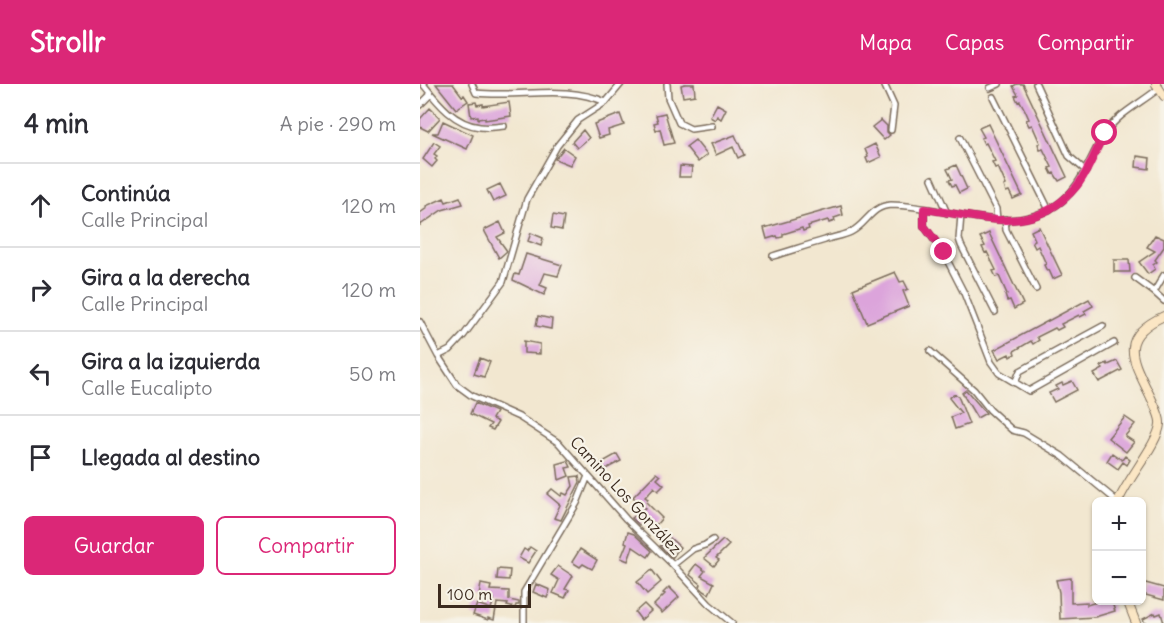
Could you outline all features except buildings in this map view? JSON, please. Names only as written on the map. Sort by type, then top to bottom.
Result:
[{"type":"street","points":[[423,84],[442,108],[454,117],[479,127],[504,126]]},
{"type":"street","points":[[472,84],[477,93],[495,95],[557,87],[594,94],[606,102]]},
{"type":"street","points":[[438,356],[450,350],[464,335],[503,282],[527,199],[557,146],[578,120],[606,102],[621,84]]},
{"type":"street","points":[[667,84],[668,98],[679,123],[691,129],[712,126]]},
{"type":"street","points":[[884,84],[894,106],[891,130]]},
{"type":"street","points":[[990,88],[999,84]]},
{"type":"street","points":[[1036,84],[1069,156],[1086,171]]},
{"type":"street","points":[[772,256],[850,232],[862,224],[877,208],[889,205],[983,219],[1036,217],[1058,205],[1077,185],[1105,133],[1113,123],[1159,90]]},
{"type":"street","points":[[420,105],[431,94]]},
{"type":"street","points":[[993,97],[1049,210]]},
{"type":"street","points":[[960,138],[996,209],[997,219]]},
{"type":"street","points":[[932,178],[947,213]]},
{"type":"street","points":[[924,209],[924,226],[944,252],[964,293],[991,362],[999,373],[1029,390],[1114,343]]},
{"type":"street","points":[[961,215],[959,239],[961,245],[996,312]]},
{"type":"street","points":[[1005,219],[1006,230],[1036,289]]},
{"type":"street","points":[[1154,292],[1164,275]]},
{"type":"street","points":[[1135,278],[1164,301]]},
{"type":"street","points":[[1120,497],[1160,424],[1157,411],[1132,353],[1133,341],[1145,326],[1164,316]]},
{"type":"street","name":"Camino Los González","points":[[420,322],[457,385],[472,396],[519,417],[559,443],[626,519],[709,604],[732,623]]},
{"type":"street","points":[[1015,382],[1020,371],[1103,327]]},
{"type":"street","points":[[930,351],[974,390],[990,410],[1012,430],[1024,433],[1062,456],[1113,497]]},
{"type":"street","points":[[524,623],[524,591],[577,503],[588,476]]},
{"type":"street","points":[[673,565],[693,549],[712,540]]},
{"type":"street","points":[[1129,605],[1136,623]]},
{"type":"route","points":[[944,252],[924,226],[922,221],[924,209],[983,219],[1036,217],[1058,205],[1077,185],[1105,133]]}]
